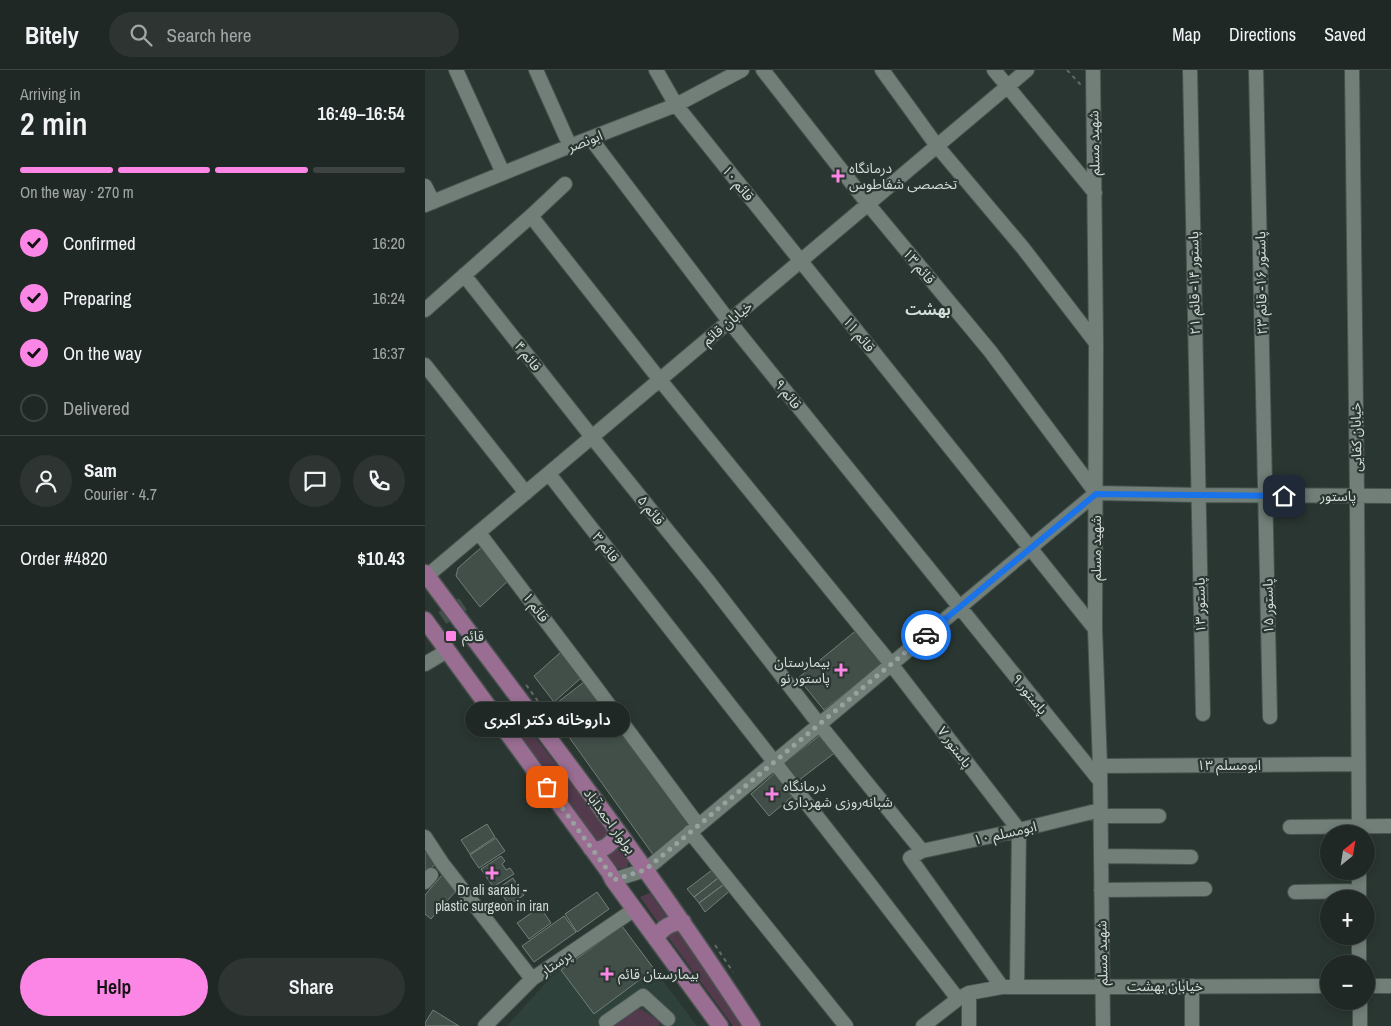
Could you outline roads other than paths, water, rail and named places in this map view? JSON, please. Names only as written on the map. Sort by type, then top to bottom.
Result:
[{"type":"main road","name":"بولوار احمدآباد","points":[[426,575],[529,710],[619,833],[683,922],[752,1026]]},
{"type":"main road","points":[[425,620],[720,1026]]},
{"type":"main road","points":[[591,848],[595,850],[605,847],[619,833]]},
{"type":"main road","points":[[656,938],[660,931],[667,926],[683,922]]},
{"type":"street","points":[[456,70],[503,173]]},
{"type":"street","points":[[536,70],[570,146]]},
{"type":"street","name":"قائم ۱۰","points":[[656,70],[676,105],[800,261]]},
{"type":"street","name":"ابونصر","points":[[429,204],[676,105],[742,70]]},
{"type":"street","name":"قائم ۱۳","points":[[763,70],[868,204],[989,351],[1096,494]]},
{"type":"street","points":[[882,70],[937,146],[1023,248],[1097,343]]},
{"type":"street","points":[[993,70],[1095,193]]},
{"type":"street","name":"خیابان قائم","points":[[426,575],[549,474],[1027,70]]},
{"type":"street","name":"شهید مسلم","points":[[1093,70],[1097,343],[1095,629],[1100,766],[1103,1026]]},
{"type":"street","name":"پاستور ۱۴- قائم ۲۱","points":[[1190,70],[1197,495]]},
{"type":"street","name":"پاستور ۱۶- قائم ۲۳","points":[[1257,70],[1266,496]]},
{"type":"street","name":"خیابان کفایی","points":[[1352,70],[1359,825]]},
{"type":"street","name":"قائم ۹","points":[[591,139],[729,321],[960,607]]},
{"type":"street","points":[[425,310],[565,184]]},
{"type":"street","points":[[425,186],[429,204]]},
{"type":"street","name":"پاستور ۷","points":[[531,216],[660,380],[891,664],[1019,830]]},
{"type":"street","name":"قائم ۱۱","points":[[800,261],[1095,629]]},
{"type":"street","name":"قائم ۴","points":[[464,275],[592,437]]},
{"type":"street","points":[[425,364],[526,493]]},
{"type":"street","name":"قائم ۵","points":[[592,437],[709,582],[819,724],[916,855],[1002,987]]},
{"type":"street","name":"قائم ۳","points":[[549,474],[869,883],[963,996]]},
{"type":"street","points":[[613,880],[645,870],[1096,494]]},
{"type":"street","name":"پاستور","points":[[1096,494],[1391,496]]},
{"type":"street","name":"پاستور ۱۳","points":[[1197,495],[1203,714]]},
{"type":"street","name":"پاستور ۱۵","points":[[1266,496],[1270,717]]},
{"type":"street","name":"قائم ۱","points":[[479,532],[593,682],[694,828],[785,950],[846,1026]]},
{"type":"street","name":"پاستور ۹","points":[[960,607],[1100,781]]},
{"type":"street","points":[[425,664],[447,651]]},
{"type":"street","name":"ابومسلم ۱۳","points":[[1100,766],[1359,764]]},
{"type":"street","name":"ابومسلم ۱۰","points":[[916,855],[1100,813],[1159,816]]},
{"type":"street","points":[[1375,828],[1391,826]]},
{"type":"street","points":[[1290,827],[1320,828]]},
{"type":"street","points":[[1017,987],[1019,830]]},
{"type":"street","points":[[425,837],[442,863],[532,979]]},
{"type":"street","points":[[1101,856],[1191,857]]},
{"type":"street","points":[[1101,890],[1205,889]]},
{"type":"street","points":[[1295,892],[1320,893]]},
{"type":"street","name":"پرستار","points":[[485,1026],[532,979],[635,909]]},
{"type":"street","points":[[1192,986],[1192,1026]]},
{"type":"street","name":"خیابان بهشت","points":[[923,1026],[963,996],[1002,987],[1320,986]]},
{"type":"street","points":[[1375,986],[1391,986]]},
{"type":"street","points":[[606,1022],[643,996],[668,1019]]},
{"type":"street","points":[[963,996],[969,1026]]},
{"type":"street","points":[[1360,1010],[1360,1026]]},
{"type":"tunnel","points":[[425,630],[463,604]]},
{"type":"place","name":"درمانگاه تخصصی شفاطوس","points":[[838,176]]},
{"type":"place","name":"قائم","points":[[451,636]]},
{"type":"place","name":"بیمارستان پاستور نو","points":[[841,670]]},
{"type":"place","name":"داروخانه دکتر اکبری","points":[[547,787]]},
{"type":"place","name":"درمانگاه شبانه‌روزی شهرداری","points":[[772,794]]},
{"type":"place","name":"Dr ali sarabi - plastic surgeon in iran","points":[[492,873]]},
{"type":"place","name":"بیمارستان قائم","points":[[607,974]]},
{"type":"district","name":"بهشت","points":[[928,309]]}]
